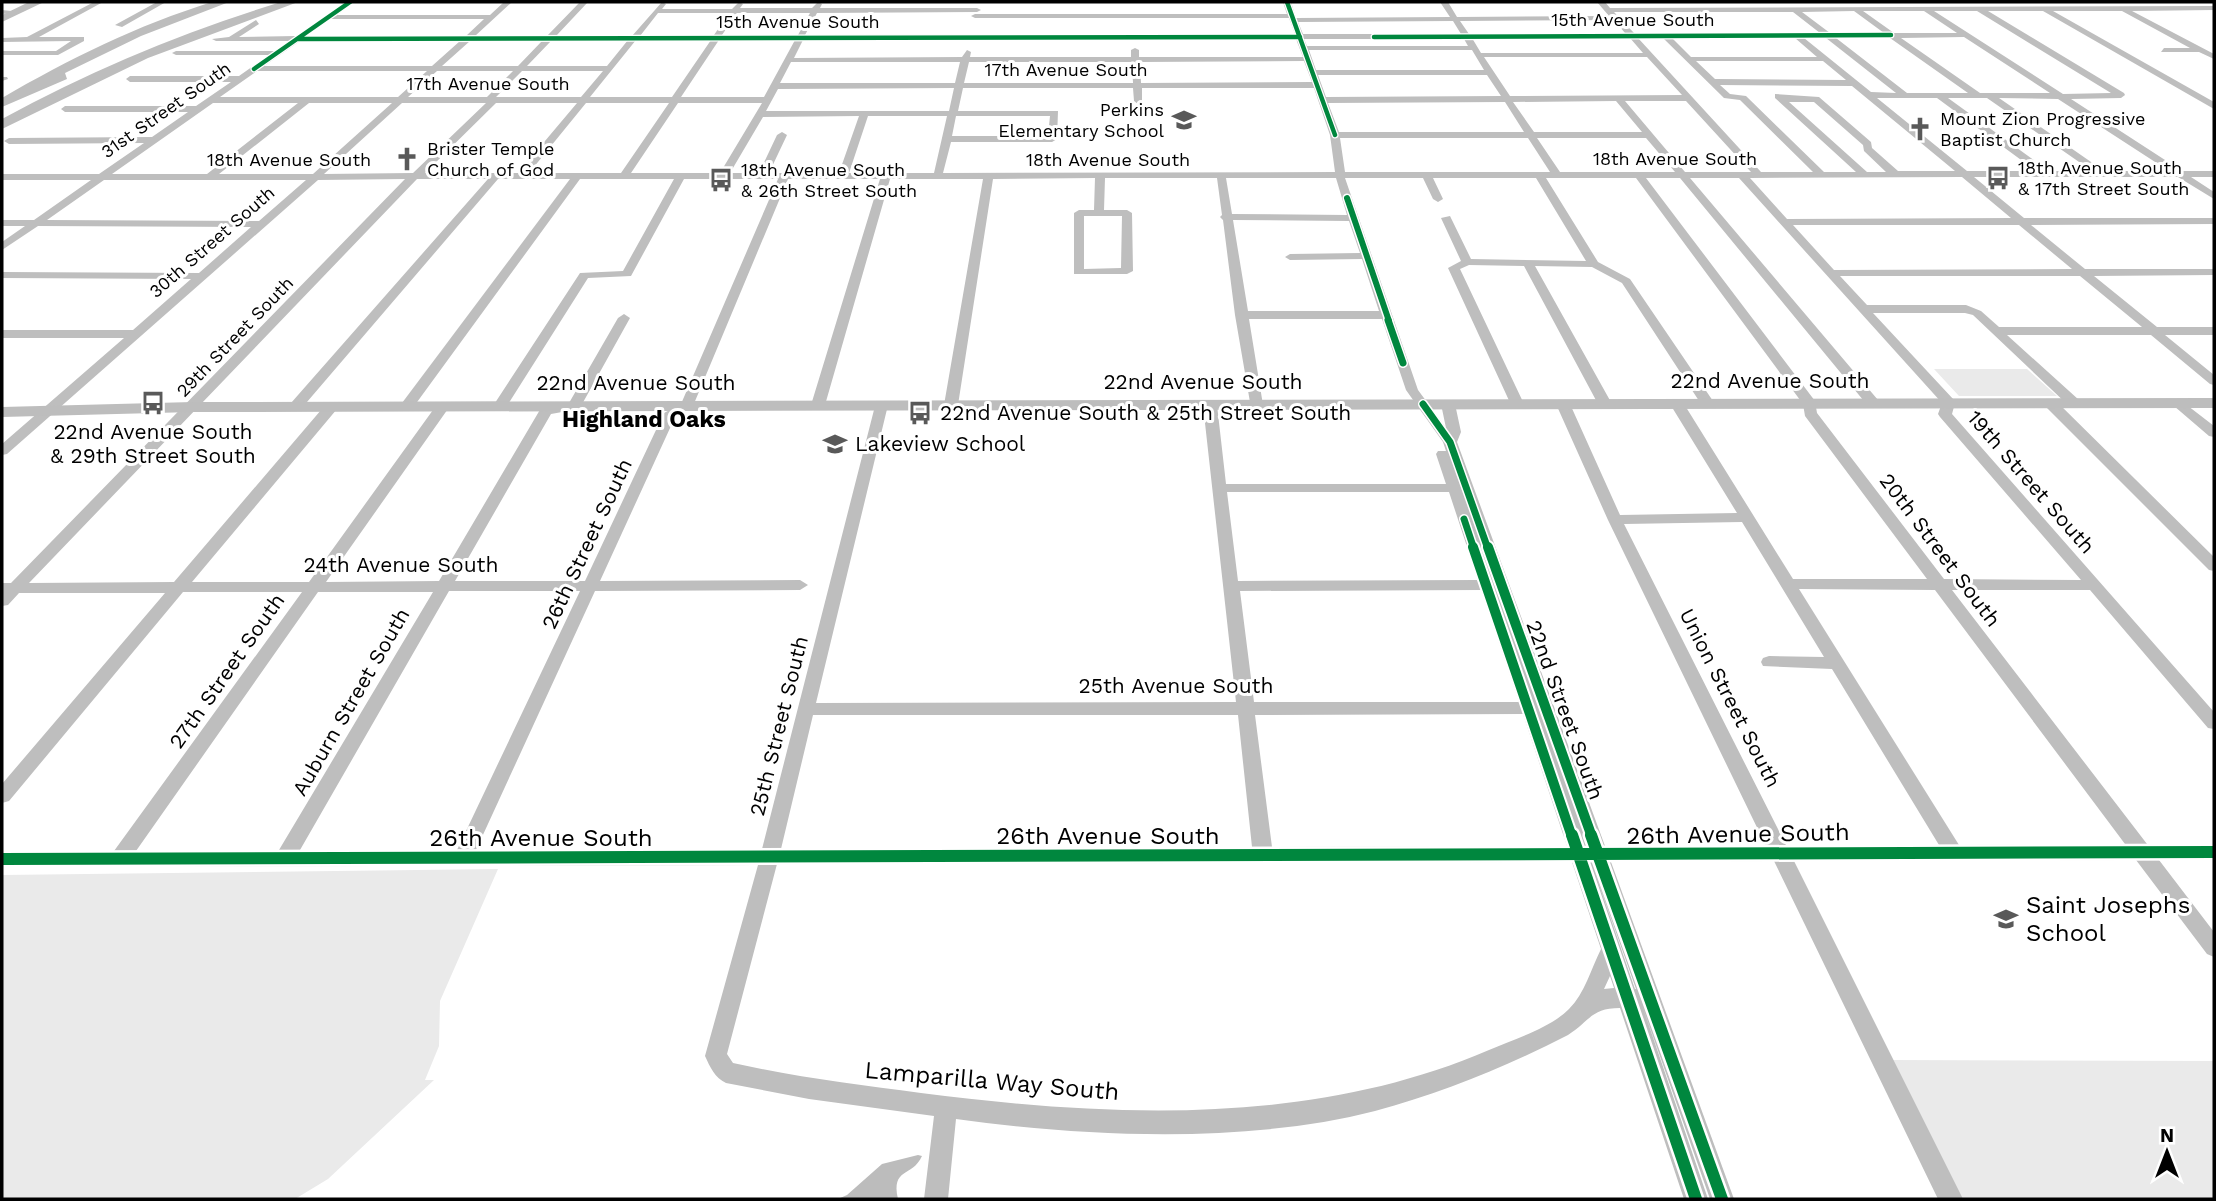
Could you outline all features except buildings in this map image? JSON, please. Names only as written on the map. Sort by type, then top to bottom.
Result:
[{"type":"highway","points":[[6,14],[27,2]]},
{"type":"highway","points":[[6,14],[38,2]]},
{"type":"highway","points":[[2,103],[104,46],[159,23],[223,2]]},
{"type":"highway","points":[[17,94],[155,37],[252,2]]},
{"type":"highway","points":[[2,125],[99,72],[278,2]]},
{"type":"highway","points":[[223,23],[292,2]]},
{"type":"main road","name":"22nd Avenue South","points":[[2,402],[52,407],[2214,403]]},
{"type":"main road","name":"22nd Avenue South","points":[[2,412],[52,407]]},
{"type":"street","points":[[28,40],[99,2]]},
{"type":"street","points":[[119,25],[162,2]]},
{"type":"street","name":"31st Street South","points":[[2,247],[350,2]]},
{"type":"street","name":"30th Street South","points":[[2,451],[316,176],[508,2]]},
{"type":"street","name":"29th Street South","points":[[2,601],[8,588],[192,407],[584,2]]},
{"type":"street","points":[[522,176],[664,2]]},
{"type":"street","points":[[625,175],[740,2]]},
{"type":"street","name":"22nd Street South","points":[[1287,2],[1335,135],[1341,175],[1353,218],[1412,390],[1446,437],[1439,442],[1460,488],[1589,855],[1637,998],[1696,1199]]},
{"type":"street","points":[[1444,2],[1557,175]]},
{"type":"street","points":[[1601,2],[1758,174]]},
{"type":"street","points":[[1785,2],[1906,96]]},
{"type":"street","points":[[1845,2],[1977,96]]},
{"type":"street","points":[[1915,2],[2214,196]]},
{"type":"street","points":[[2031,2],[2214,106]]},
{"type":"street","points":[[2111,2],[2214,57]]},
{"type":"street","points":[[723,176],[760,114],[817,6]]},
{"type":"street","points":[[656,11],[898,6],[1456,20],[1978,6],[2214,8]]},
{"type":"street","points":[[889,30],[898,6]]},
{"type":"street","points":[[1868,96],[2121,95],[1978,6]]},
{"type":"street","points":[[2200,8],[2214,15]]},
{"type":"street","points":[[937,176],[977,9]]},
{"type":"street","points":[[1132,11],[1138,101]]},
{"type":"street","points":[[328,18],[491,17]]},
{"type":"street","points":[[231,39],[256,22]]},
{"type":"street","name":"15th Avenue South","points":[[216,39],[799,38],[889,30],[970,38],[1966,35]]},
{"type":"street","points":[[1796,35],[2214,381]]},
{"type":"street","points":[[1665,36],[1727,96],[1743,98],[1821,174]]},
{"type":"street","points":[[2,40],[81,39],[58,53],[2,53]]},
{"type":"street","points":[[1304,48],[1649,55]]},
{"type":"street","points":[[2164,50],[2214,50]]},
{"type":"street","points":[[176,53],[277,53]]},
{"type":"street","points":[[787,60],[1308,59]]},
{"type":"street","points":[[1689,59],[1824,59]]},
{"type":"street","points":[[254,69],[609,68]]},
{"type":"street","points":[[1313,73],[1490,72]]},
{"type":"street","points":[[130,79],[239,79]]},
{"type":"street","points":[[1712,82],[1853,82]]},
{"type":"street","points":[[1763,82],[1864,174]]},
{"type":"street","name":"17th Avenue South","points":[[773,86],[1317,85]]},
{"type":"street","points":[[1940,96],[2046,174]]},
{"type":"street","points":[[1990,96],[2102,174]]},
{"type":"street","points":[[1323,100],[1688,98]]},
{"type":"street","points":[[1619,99],[1873,403]]},
{"type":"street","points":[[1782,99],[1816,99],[1868,144],[1867,149],[1895,174]]},
{"type":"street","name":"17th Avenue South","points":[[210,100],[767,100]]},
{"type":"street","points":[[209,177],[307,100]]},
{"type":"street","points":[[65,108],[198,108]]},
{"type":"street","points":[[760,114],[1055,113],[1052,139],[946,139]]},
{"type":"street","points":[[843,176],[864,114]]},
{"type":"street","points":[[763,176],[782,135]]},
{"type":"street","points":[[1335,135],[1649,135]]},
{"type":"street","points":[[9,141],[153,140]]},
{"type":"street","name":"19th Street South","points":[[1741,174],[1949,403],[1945,414],[2214,723]]},
{"type":"street","name":"18th Avenue South","points":[[2,177],[2214,174]]},
{"type":"street","points":[[500,406],[584,275],[627,274],[681,175]]},
{"type":"street","name":"26th Street South","points":[[463,858],[671,413],[686,406],[785,175]]},
{"type":"street","points":[[951,405],[989,175]]},
{"type":"street","points":[[1099,212],[1100,175]]},
{"type":"street","points":[[1427,175],[1438,199]]},
{"type":"street","points":[[1539,175],[1594,264]]},
{"type":"street","name":"20th Street South","points":[[1639,175],[1810,404],[1810,413],[2214,948]]},
{"type":"street","points":[[296,406],[496,176]]},
{"type":"street","points":[[407,406],[578,176]]},
{"type":"street","points":[[818,405],[886,176]]},
{"type":"street","points":[[1221,176],[1256,405]]},
{"type":"street","points":[[1099,212],[1127,213],[1127,271],[1078,272],[1079,213],[1099,212]]},
{"type":"street","points":[[1226,217],[1353,218]]},
{"type":"street","points":[[1446,218],[1467,262]]},
{"type":"street","points":[[1784,222],[2214,221]]},
{"type":"street","points":[[2,223],[259,224]]},
{"type":"street","points":[[1290,257],[1367,256]]},
{"type":"street","points":[[1517,404],[1454,268],[1467,262],[1594,264],[1626,281],[1708,404]]},
{"type":"street","points":[[1528,264],[1605,404]]},
{"type":"street","points":[[1831,273],[2214,272]]},
{"type":"street","points":[[2,275],[200,276]]},
{"type":"street","points":[[1863,309],[1966,309],[1977,313],[2074,403]]},
{"type":"street","points":[[1241,315],[1387,315]]},
{"type":"street","points":[[574,406],[624,318]]},
{"type":"street","points":[[1996,331],[2214,331]]},
{"type":"street","points":[[2,334],[134,334]]},
{"type":"street","points":[[2049,403],[2214,566]]},
{"type":"street","points":[[2179,403],[2214,433]]},
{"type":"street","points":[[1446,437],[1454,432],[1448,404]]},
{"type":"street","name":"Union Street South","points":[[1563,404],[1615,520],[1783,854],[1951,1199]]},
{"type":"street","points":[[1677,404],[1954,853]]},
{"type":"street","name":"25th Street South","points":[[716,1056],[770,856],[881,405]]},
{"type":"street","points":[[1210,405],[1263,855]]},
{"type":"street","points":[[2,796],[332,406]]},
{"type":"street","name":"27th Street South","points":[[120,859],[443,406]]},
{"type":"street","name":"Auburn Street South","points":[[285,858],[546,411],[574,406]]},
{"type":"street","points":[[1220,488],[1460,488]]},
{"type":"street","points":[[1615,520],[1747,517]]},
{"type":"street","points":[[1787,584],[2092,585]]},
{"type":"street","name":"24th Avenue South","points":[[8,588],[800,585]]},
{"type":"street","points":[[1231,586],[1493,585]]},
{"type":"street","points":[[1769,663],[1836,663]]},
{"type":"street","name":"25th Avenue South","points":[[806,709],[1537,708]]},
{"type":"street","name":"26th Avenue South","points":[[2,859],[2214,852]]},
{"type":"street","name":"22nd Street South","points":[[1589,855],[1610,951],[1637,998],[1722,1199]]},
{"type":"street","name":"Lamparilla Way South","points":[[716,1056],[726,1073],[770,1083],[946,1108],[1076,1119],[1230,1121],[1345,1106],[1478,1069],[1572,1020],[1585,1004],[1610,951]]},
{"type":"street","points":[[1585,1004],[1607,998],[1637,998]]},
{"type":"street","points":[[936,1199],[946,1108]]},
{"type":"shaded area","points":[[1934,369],[2027,369],[2057,396],[1959,396]]},
{"type":"shaded area","points":[[498,869],[440,1001],[439,1046],[425,1080],[434,1080],[328,1179],[295,1199],[2,1199],[2,875]]},
{"type":"shaded area","points":[[1888,1060],[2214,1061],[2214,1199],[1957,1199]]},
{"type":"shaded area","points":[[922,1156],[918,1163],[897,1182],[898,1199],[838,1199],[847,1195],[882,1164]]},
{"type":"cycle path","points":[[254,69],[350,2]]},
{"type":"cycle path","points":[[1287,2],[1335,135]]},
{"type":"cycle path","points":[[1374,37],[1891,35]]},
{"type":"cycle path","points":[[297,39],[1300,37]]},
{"type":"cycle path","points":[[1347,198],[1403,363]]},
{"type":"cycle path","points":[[1423,404],[1450,442],[1722,1199]]},
{"type":"cycle path","points":[[1464,519],[1696,1199]]},
{"type":"cycle path","points":[[2,859],[2214,852]]},
{"type":"place","name":"Perkins Elementary School","points":[[1184,120]]},
{"type":"place","name":"Mount Zion Progressive Baptist Church","points":[[1920,129]]},
{"type":"place","name":"Brister Temple Church of God","points":[[407,159]]},
{"type":"place","name":"18th Avenue South & 17th Street South","points":[[1998,178]]},
{"type":"place","name":"18th Avenue South & 26th Street South","points":[[721,180]]},
{"type":"place","name":"22nd Avenue South & 29th Street South","points":[[153,403]]},
{"type":"place","name":"22nd Avenue South & 25th Street South","points":[[920,413]]},
{"type":"place","name":"Lakeview School","points":[[835,444]]},
{"type":"place","name":"Saint Josephs School","points":[[2006,919]]},
{"type":"district","name":"Highland Oaks","points":[[644,419]]}]
